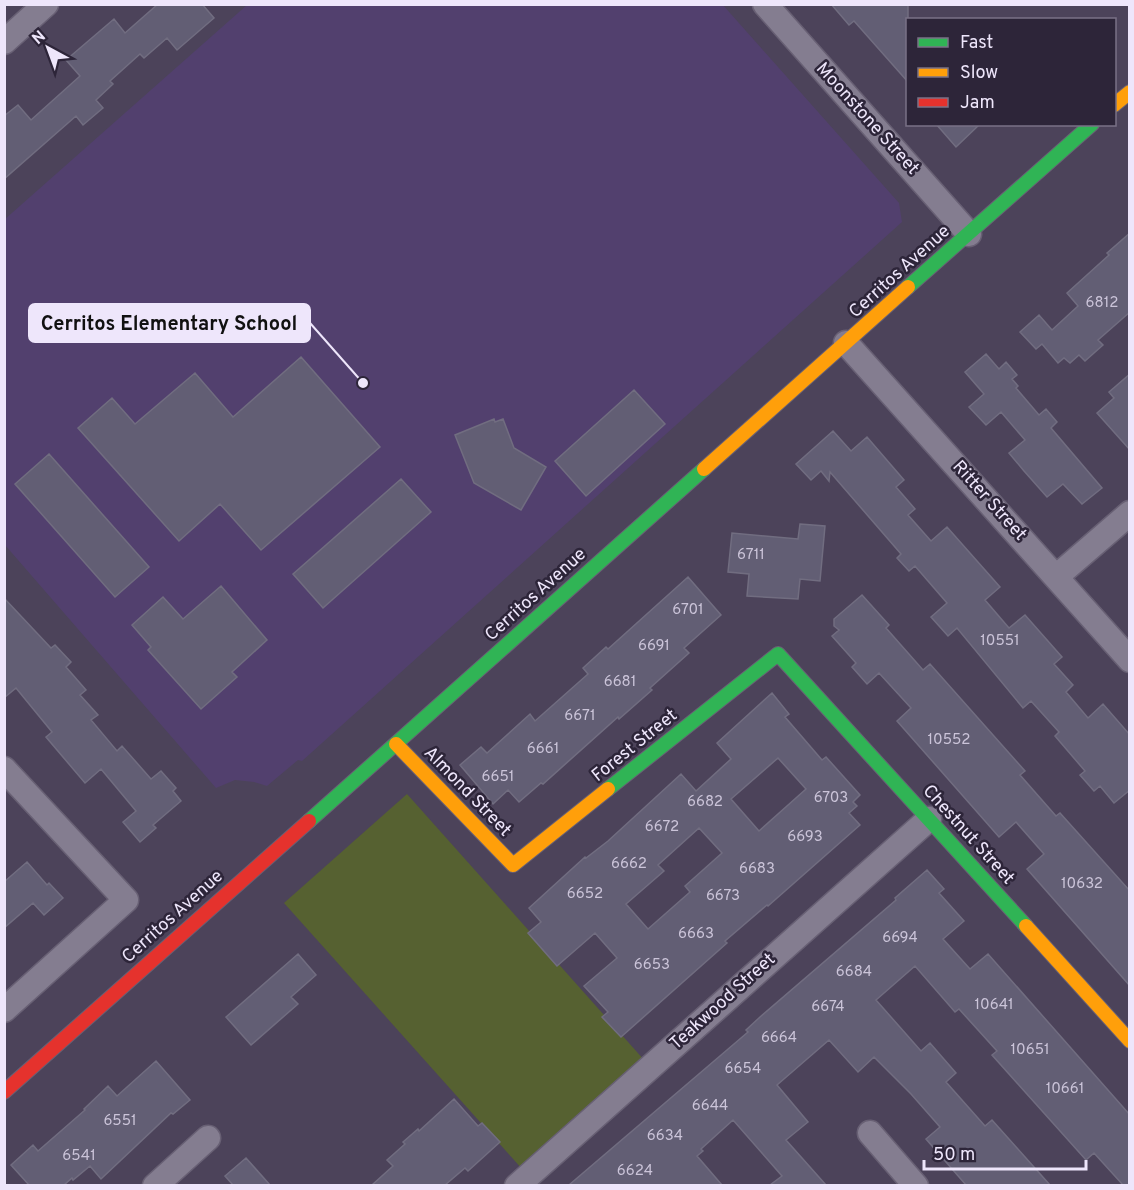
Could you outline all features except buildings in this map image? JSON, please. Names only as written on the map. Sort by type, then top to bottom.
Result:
[{"type":"main road","points":[[1116,103],[1130,92]]},
{"type":"main road","name":"Cerritos Avenue","points":[[4,1092],[1090,126]]},
{"type":"main road","name":"Chestnut Street","points":[[778,654],[1130,1041]]},
{"type":"main road","name":"Forest Street","points":[[513,865],[778,654]]},
{"type":"main road","name":"Almond Street","points":[[396,744],[513,865]]},
{"type":"street","name":"Moonstone Street","points":[[765,4],[969,234]]},
{"type":"street","points":[[4,42],[38,7]]},
{"type":"street","name":"Ritter Street","points":[[846,343],[1130,660]]},
{"type":"street","points":[[1056,577],[1130,513]]},
{"type":"street","points":[[4,769],[126,900],[4,1010]]},
{"type":"street","name":"Teakwood Street","points":[[517,1185],[929,819]]},
{"type":"street","points":[[870,1133],[916,1185]]},
{"type":"street","points":[[155,1185],[208,1138]]},
{"type":"shaded area","points":[[722,4],[899,203],[902,222],[302,761],[298,760],[267,786],[235,780],[216,788],[5,545],[4,220],[247,5]]},
{"type":"green space","points":[[407,794],[645,1061],[523,1170],[284,903]]},
{"type":"traffic: fast","points":[[908,287],[1090,126]]},
{"type":"traffic: fast","points":[[309,821],[704,469]]},
{"type":"traffic: fast","points":[[608,789],[778,654],[1026,926]]},
{"type":"traffic: slow","points":[[1116,103],[1130,92]]},
{"type":"traffic: slow","points":[[704,469],[908,287]]},
{"type":"traffic: slow","points":[[396,744],[513,865],[608,789]]},
{"type":"traffic: slow","points":[[1026,926],[1130,1041]]},
{"type":"traffic: jam","points":[[4,1092],[309,821]]},
{"type":"place","name":"Cerritos Elementary School","points":[[363,383]]}]
